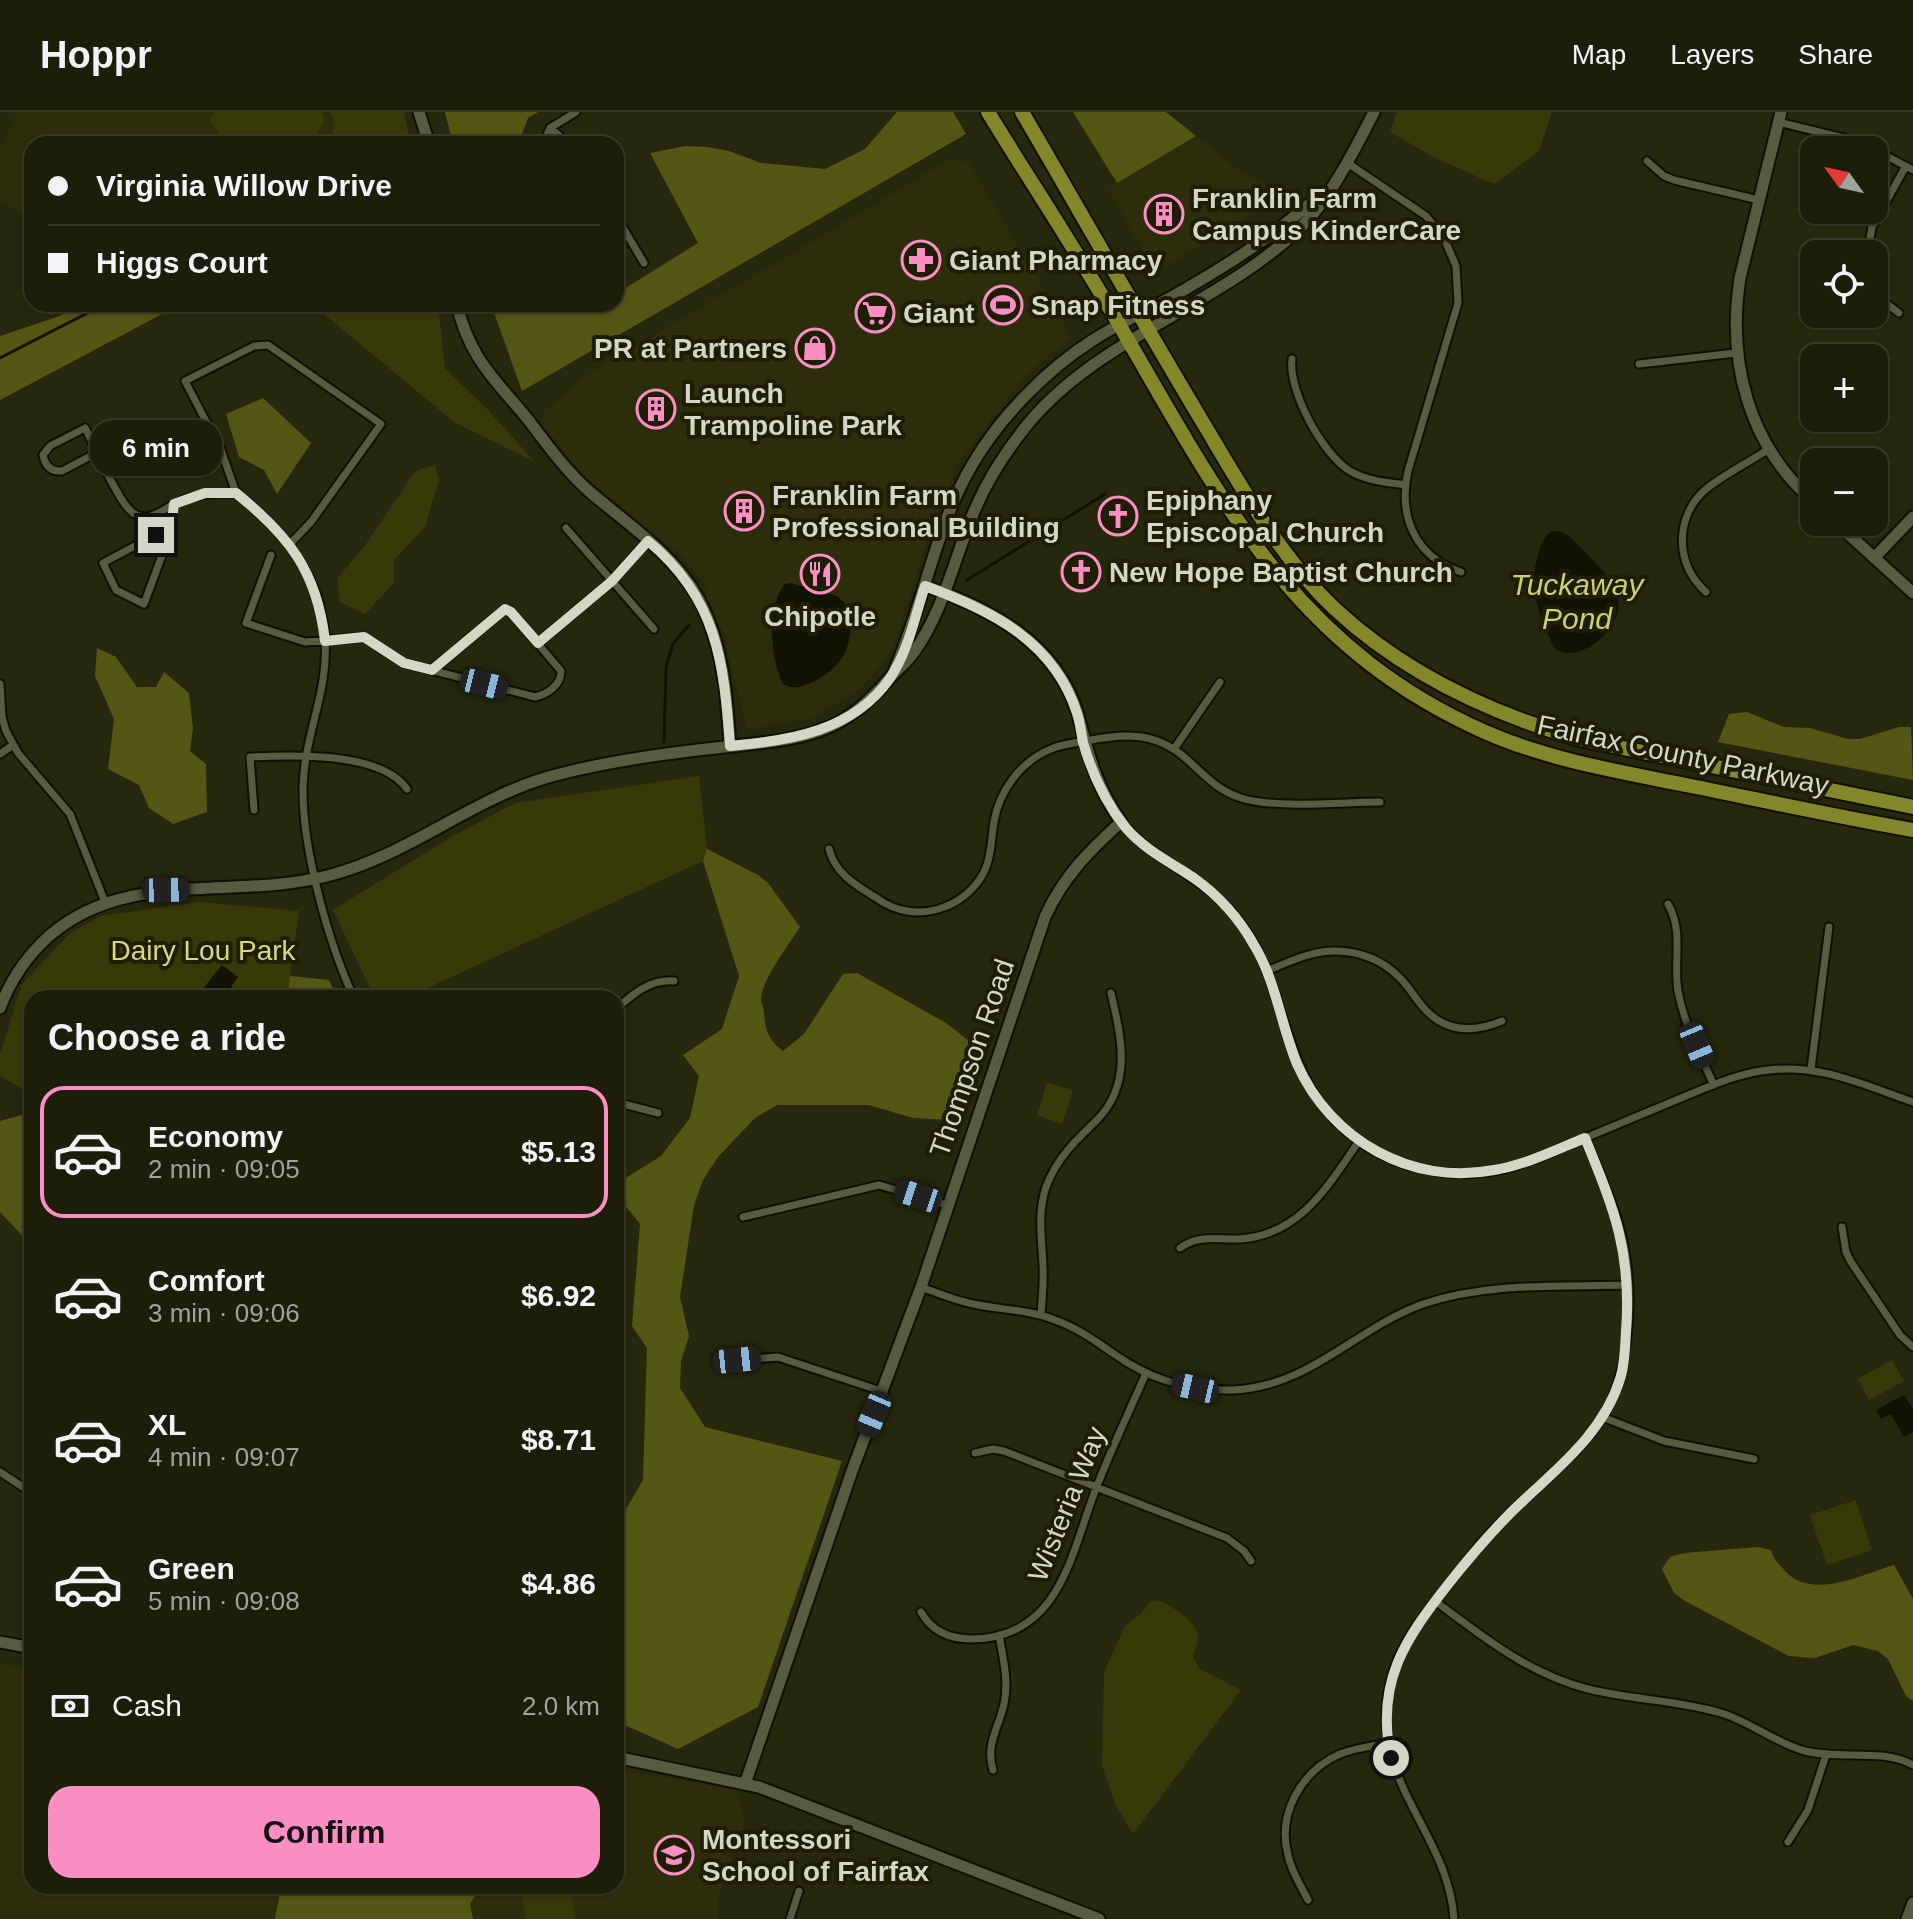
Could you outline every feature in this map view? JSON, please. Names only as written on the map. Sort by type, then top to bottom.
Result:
[{"type":"highway","name":"Fairfax County Parkway","points":[[988,112],[1227,508],[1277,575],[1343,643],[1372,666],[1429,704],[1484,732],[1566,761],[1913,830]]},
{"type":"highway","name":"Fairfax County Parkway","points":[[1022,112],[1236,477],[1287,554],[1334,608],[1391,654],[1494,710],[1579,739],[1913,807]]},
{"type":"street","points":[[419,112],[426,136]]},
{"type":"street","points":[[546,136],[550,128],[576,112]]},
{"type":"street","points":[[0,1008],[18,972],[44,941],[71,919],[105,902],[142,892],[270,886],[316,878],[408,845],[478,805],[528,783],[590,767],[800,737],[824,729],[857,711],[915,651],[944,593],[981,497],[1016,439],[1061,390],[1086,370],[1269,255],[1313,214],[1374,112]]},
{"type":"street","points":[[1800,488],[1769,449],[1749,407],[1736,353],[1736,302],[1780,117],[1860,142],[1910,168],[1872,227],[1870,240]]},
{"type":"street","points":[[550,128],[560,136]]},
{"type":"street","points":[[1647,161],[1664,176],[1674,180],[1759,200]]},
{"type":"street","points":[[1346,162],[1426,216],[1443,236],[1456,266],[1458,303],[1405,485],[1404,509],[1415,535],[1441,563],[1461,572]]},
{"type":"street","points":[[891,677],[949,511],[973,463],[989,440],[1047,377],[1072,355],[1274,234],[1331,186]]},
{"type":"street","points":[[624,229],[644,263]]},
{"type":"street","points":[[1888,305],[1899,313]]},
{"type":"street","points":[[460,312],[476,354],[501,391],[588,491],[685,577],[707,614],[719,652],[730,746]]},
{"type":"street","points":[[290,544],[311,522],[381,424],[268,345],[254,346],[185,381],[221,450],[236,493],[290,544],[311,578],[322,616],[325,641],[323,677],[305,754],[305,815],[316,878],[335,954],[351,990]]},
{"type":"street","points":[[1639,364],[1736,353]]},
{"type":"street","points":[[1292,359],[1290,370],[1295,391],[1328,451],[1359,476],[1405,485]]},
{"type":"street","points":[[98,452],[62,471],[47,466],[43,455],[50,446],[85,428],[98,452],[125,504],[132,512],[147,517],[205,493],[236,493]]},
{"type":"street","points":[[1706,592],[1692,578],[1682,555],[1681,543],[1687,516],[1708,488],[1769,449]]},
{"type":"street","points":[[171,531],[146,540],[103,563],[116,590],[144,604],[171,531],[174,504]]},
{"type":"street","points":[[1874,558],[1913,517]]},
{"type":"street","points":[[566,528],[654,629]]},
{"type":"street","points":[[1850,536],[1913,593]]},
{"type":"street","points":[[538,643],[612,581],[648,541]]},
{"type":"street","points":[[271,555],[246,623],[293,640],[364,637],[404,663],[535,697],[554,687],[561,677],[561,671],[538,643],[505,609],[432,670]]},
{"type":"street","points":[[925,586],[1006,621],[1039,650],[1064,683],[1078,715],[1083,741],[1102,792],[1121,822],[1155,853],[1193,878],[1225,905],[1249,935],[1267,971],[1304,1079],[1326,1111],[1359,1141],[1385,1156],[1435,1172],[1473,1173],[1519,1164],[1714,1085],[1761,1071],[1811,1069],[1913,1102]]},
{"type":"street","points":[[1174,749],[1220,682]]},
{"type":"street","points":[[0,684],[2,717],[13,745],[70,814],[82,837],[105,902]]},
{"type":"street","points":[[829,849],[843,875],[882,902],[906,911],[946,908],[970,891],[985,868],[996,811],[1011,781],[1029,762],[1059,746],[1132,734],[1155,739],[1174,749],[1216,787],[1242,799],[1269,803],[1380,802]]},
{"type":"street","points":[[0,754],[13,745]]},
{"type":"street","points":[[254,810],[250,757],[305,754],[331,757],[379,768],[401,781],[407,789]]},
{"type":"street","name":"Thompson Road","points":[[745,1784],[852,1471],[921,1287],[1045,917],[1054,896],[1075,866],[1121,822]]},
{"type":"street","points":[[1668,904],[1678,933],[1676,976],[1681,1002],[1714,1085]]},
{"type":"street","points":[[1811,1069],[1829,927]]},
{"type":"street","points":[[1267,971],[1304,956],[1348,952],[1387,967],[1441,1023],[1467,1030],[1502,1021]]},
{"type":"street","points":[[624,1003],[655,982],[674,981]]},
{"type":"street","points":[[1041,1315],[1043,1267],[1040,1223],[1045,1191],[1067,1148],[1100,1117],[1109,1104],[1122,1072],[1122,1042],[1111,993]]},
{"type":"street","points":[[624,1104],[658,1113]]},
{"type":"street","points":[[1454,1919],[1442,1868],[1400,1785],[1388,1743],[1387,1705],[1395,1667],[1412,1631],[1493,1530],[1576,1450],[1602,1417],[1621,1377],[1627,1325],[1624,1248],[1619,1226],[1585,1138]]},
{"type":"street","points":[[1180,1248],[1199,1238],[1252,1238],[1283,1228],[1320,1198],[1359,1141]]},
{"type":"street","points":[[743,1217],[879,1185],[947,1205]]},
{"type":"street","points":[[1842,1227],[1851,1262],[1894,1327],[1913,1347]]},
{"type":"street","points":[[921,1287],[977,1305],[1041,1315],[1078,1330],[1146,1373],[1195,1388],[1234,1390],[1297,1376],[1385,1321],[1448,1297],[1489,1289],[1627,1285]]},
{"type":"street","points":[[737,1360],[778,1357],[884,1392]]},
{"type":"street","name":"Wisteria Way","points":[[921,1612],[932,1627],[951,1637],[970,1639],[999,1635],[1030,1621],[1057,1593],[1097,1486],[1146,1373]]},
{"type":"street","points":[[1602,1417],[1664,1441],[1754,1459]]},
{"type":"street","points":[[975,1453],[993,1449],[1004,1451],[1097,1486],[1227,1538],[1251,1561]]},
{"type":"street","points":[[0,1472],[24,1488]]},
{"type":"street","points":[[1435,1601],[1502,1651],[1569,1683],[1723,1713],[1787,1745],[1826,1755],[1886,1756],[1913,1765]]},
{"type":"street","points":[[993,1770],[991,1744],[1005,1702],[1006,1686],[999,1635]]},
{"type":"street","points":[[0,1642],[24,1646]]},
{"type":"street","points":[[1308,1900],[1287,1853],[1286,1828],[1294,1796],[1310,1773],[1336,1756],[1388,1743]]},
{"type":"street","points":[[1788,1842],[1808,1810],[1826,1755]]},
{"type":"street","points":[[624,1759],[745,1784],[803,1802],[1099,1919]]},
{"type":"street","points":[[790,1919],[799,1891]]},
{"type":"street","points":[[1907,1919],[1913,1903]]},
{"type":"shaded area","points":[[17,112],[343,112],[356,136],[24,136],[24,214],[0,201],[0,147]]},
{"type":"shaded area","points":[[445,112],[538,112],[528,118],[521,136],[451,136]]},
{"type":"shaded area","points":[[897,112],[953,112],[966,134],[522,391],[494,312],[624,312],[624,289],[698,243],[650,153],[685,146],[707,147],[729,151],[761,163],[825,169],[865,149]]},
{"type":"shaded area","points":[[1073,112],[1166,112],[1196,136],[1117,183]]},
{"type":"shaded area","points":[[1196,136],[1235,168],[1283,195],[1155,273],[1109,190]]},
{"type":"shaded area","points":[[950,159],[969,163],[1070,338],[1024,377],[960,461],[931,527],[894,646],[861,689],[815,717],[748,729],[723,633],[706,596],[708,589],[681,555],[588,479],[542,425],[543,412],[591,373]]},
{"type":"shaded area","points":[[67,312],[166,312],[0,400],[0,336]]},
{"type":"shaded area","points":[[263,398],[311,443],[277,494],[264,470],[239,457],[226,414]]},
{"type":"shaded area","points":[[97,648],[116,657],[137,687],[156,687],[164,672],[189,693],[193,728],[190,751],[206,764],[207,812],[173,824],[149,808],[139,785],[108,769],[114,719],[95,676]]},
{"type":"shaded area","points":[[1747,712],[1784,727],[1810,728],[1848,739],[1911,727],[1913,780],[1718,742],[1729,714]]},
{"type":"shaded area","points":[[707,849],[758,875],[768,883],[800,927],[776,963],[762,993],[767,1030],[783,1051],[804,1034],[843,974],[857,973],[946,1023],[978,1048],[974,1088],[967,1103],[952,1120],[913,1118],[869,1105],[777,1105],[755,1118],[718,1157],[703,1180],[694,1205],[680,1297],[689,1336],[681,1361],[680,1388],[705,1427],[842,1461],[758,1707],[678,1749],[624,1725],[624,1512],[643,1480],[647,1348],[632,1326],[640,1224],[624,1204],[624,1179],[661,1156],[690,1118],[699,1076],[683,1055],[722,1029],[739,976],[703,861]]},
{"type":"shaded area","points":[[290,976],[329,980],[333,990],[288,990]]},
{"type":"shaded area","points":[[24,1114],[24,1238],[0,1212],[0,1121]]},
{"type":"shaded area","points":[[1758,1547],[1771,1550],[1785,1571],[1796,1580],[1809,1584],[1838,1583],[1894,1565],[1913,1599],[1913,1701],[1906,1696],[1888,1659],[1878,1651],[1853,1645],[1815,1658],[1789,1656],[1685,1601],[1674,1593],[1662,1569],[1670,1557],[1684,1553]]},
{"type":"shaded area","points":[[0,1663],[24,1668],[24,1894],[455,1894],[430,1919],[0,1919]]},
{"type":"shaded area","name":"Montessori School of Fairfax","points":[[624,1770],[738,1790],[744,1824],[719,1891],[718,1919],[473,1919],[470,1904],[476,1894],[624,1894]]},
{"type":"shaded area","points":[[280,1894],[476,1894],[470,1904],[473,1919],[275,1919]]},
{"type":"green space","points":[[215,112],[322,112],[325,121],[316,136],[220,136],[210,120]]},
{"type":"green space","points":[[330,112],[404,112],[409,136],[331,136],[335,123]]},
{"type":"green space","points":[[1397,112],[1552,112],[1539,151],[1494,184],[1435,158],[1390,132]]},
{"type":"green space","points":[[322,312],[439,312],[445,368],[535,462],[454,422]]},
{"type":"green space","points":[[435,465],[439,479],[425,527],[394,560],[394,583],[365,614],[340,602],[337,579],[366,544],[415,471]]},
{"type":"green space","points":[[699,776],[707,849],[703,861],[423,990],[370,988],[333,910],[451,837],[515,803]]},
{"type":"green space","name":"Dairy Lou Park","points":[[201,902],[299,911],[288,990],[24,990],[24,1090],[0,1076],[0,1054],[22,984],[69,934],[101,916]]},
{"type":"green space","points":[[1047,1083],[1073,1090],[1062,1124],[1037,1115]]},
{"type":"green space","points":[[1892,1360],[1904,1381],[1869,1400],[1858,1379]]},
{"type":"green space","points":[[1856,1500],[1872,1550],[1827,1565],[1810,1515]]},
{"type":"green space","points":[[1157,1600],[1182,1614],[1193,1625],[1198,1638],[1193,1657],[1200,1669],[1241,1690],[1133,1834],[1116,1806],[1102,1766],[1104,1672],[1125,1626],[1150,1602]]},
{"type":"green space","points":[[522,1894],[571,1894],[576,1919],[526,1919]]},
{"type":"water","name":"Tuckaway Pond","points":[[1557,531],[1573,539],[1601,568],[1618,598],[1618,609],[1607,632],[1598,641],[1576,652],[1554,648],[1540,614],[1535,591],[1535,568],[1541,545],[1550,532]]},
{"type":"water","points":[[785,584],[837,596],[851,609],[848,644],[840,661],[824,676],[798,687],[783,684],[773,647],[775,605]]},
{"type":"water","points":[[222,965],[238,977],[231,987],[234,990],[202,990]]},
{"type":"water","points":[[1904,1395],[1913,1409],[1913,1432],[1904,1437],[1891,1414],[1881,1419],[1876,1410]]},
{"type":"waterway","points":[[0,358],[89,312]]},
{"type":"waterway","points":[[967,580],[1105,494]]},
{"type":"waterway","points":[[1168,496],[1179,496]]},
{"type":"waterway","points":[[664,742],[666,667],[673,644],[689,625]]},
{"type":"place","name":"Franklin Farm Campus KinderCare","points":[[1164,214]]},
{"type":"place","name":"Giant Pharmacy","points":[[921,260]]},
{"type":"place","name":"Snap Fitness","points":[[1003,305]]},
{"type":"place","name":"Giant","points":[[875,313]]},
{"type":"place","name":"PR at Partners","points":[[815,348]]},
{"type":"place","name":"Launch Trampoline Park","points":[[656,409]]},
{"type":"place","name":"Franklin Farm Professional Building","points":[[744,511]]},
{"type":"place","name":"Epiphany Episcopal Church","points":[[1118,516]]},
{"type":"place","name":"New Hope Baptist Church","points":[[1081,572]]},
{"type":"place","name":"Chipotle","points":[[820,574]]},
{"type":"place","name":"Montessori School of Fairfax","points":[[674,1855]]},
{"type":"route","points":[[156,535],[171,531],[174,504],[205,493],[236,493],[269,521],[300,558],[317,596],[325,641],[364,637],[404,663],[432,670],[505,609],[509,609],[538,643],[612,581],[648,541],[685,577],[707,614],[719,652],[730,746],[800,737],[824,729],[857,711],[891,677],[925,586],[981,608],[1025,636],[1064,683],[1078,715],[1094,774],[1109,804],[1129,832],[1210,890],[1241,923],[1267,971],[1304,1079],[1340,1126],[1370,1148],[1399,1162],[1435,1172],[1454,1173],[1510,1167],[1585,1138],[1612,1204],[1624,1248],[1628,1301],[1621,1377],[1594,1431],[1472,1553],[1412,1631],[1395,1667],[1388,1692],[1386,1738],[1391,1758]]}]
